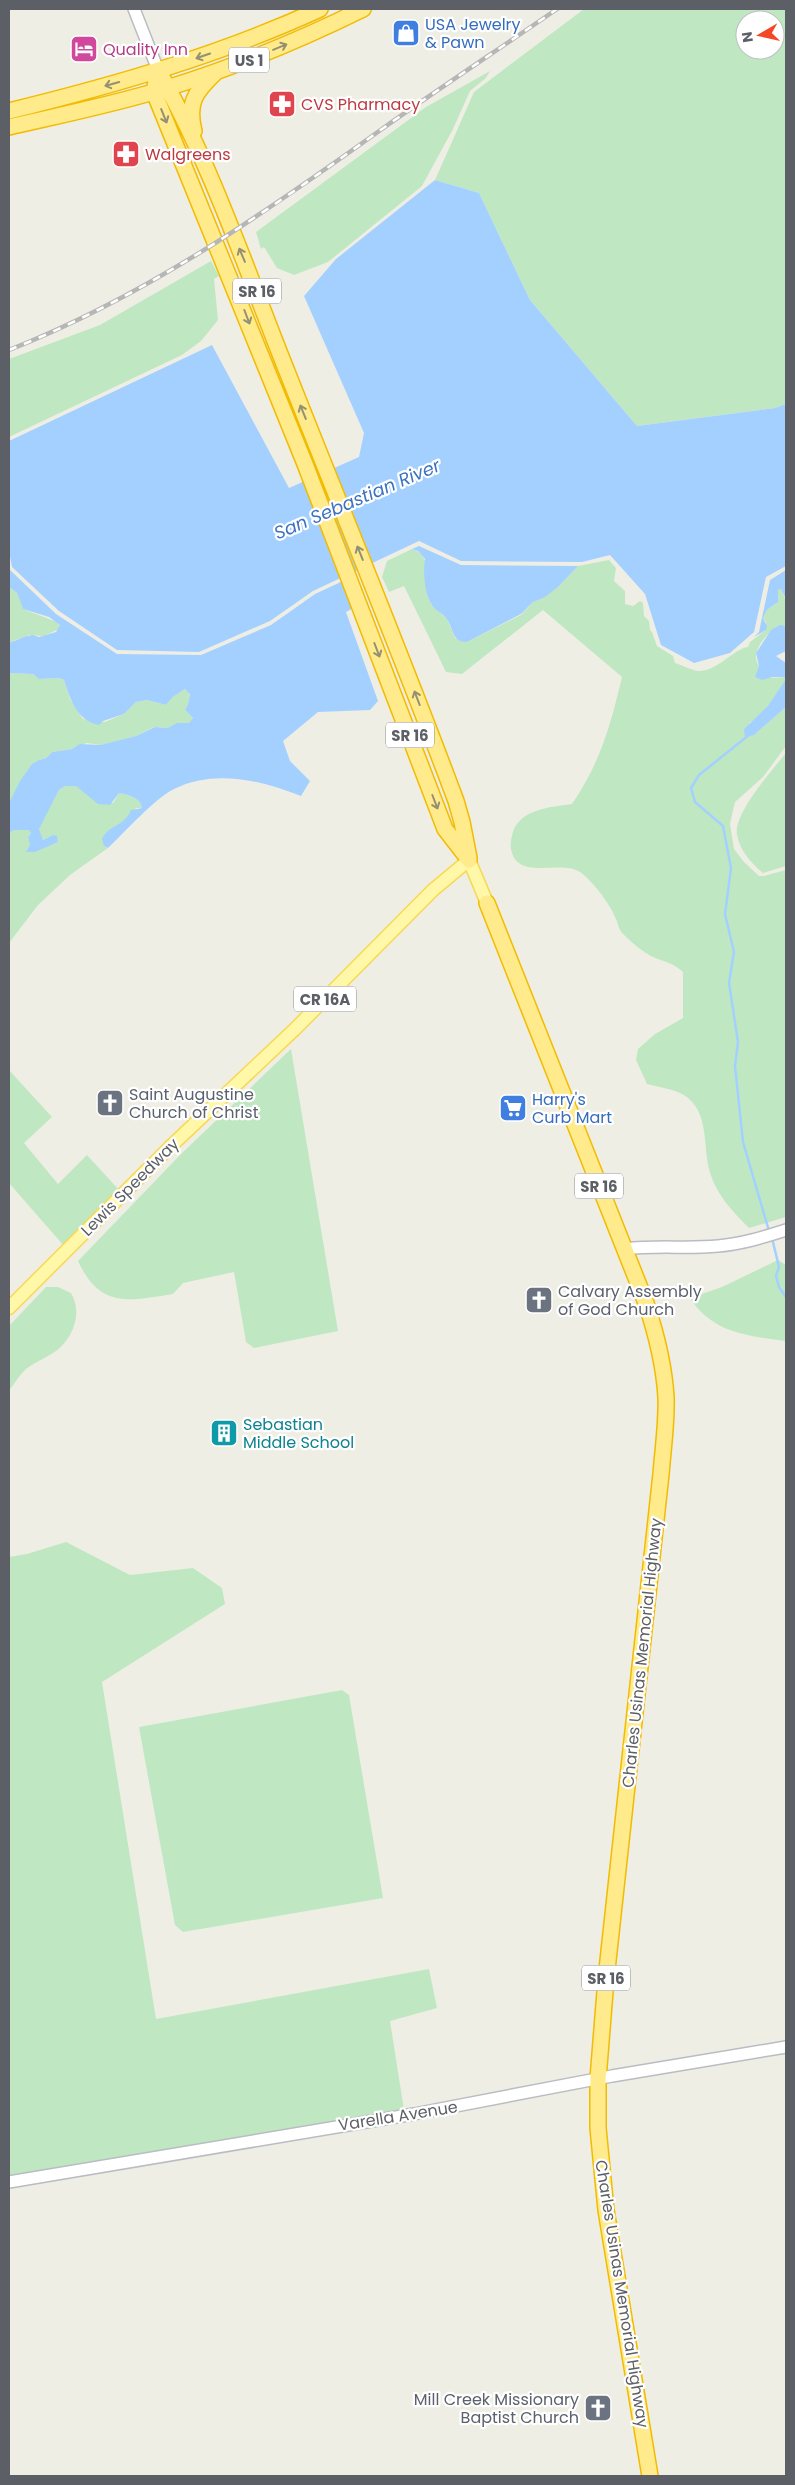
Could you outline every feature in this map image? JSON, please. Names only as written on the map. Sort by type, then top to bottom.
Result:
[{"type":"highway","name":"US 1","points":[[9,110],[158,70],[239,43],[320,9]]},
{"type":"highway","name":"US 1","points":[[9,127],[161,90],[217,71],[313,33],[363,9]]},
{"type":"highway","points":[[158,70],[161,90]]},
{"type":"highway","points":[[202,159],[192,123],[192,103],[203,84],[217,71]]},
{"type":"highway","name":"Charles Usinas Memorial Highway","points":[[161,90],[202,159],[254,283],[456,801],[469,860]]},
{"type":"highway","name":"Charles Usinas Memorial Highway","points":[[161,90],[445,829],[469,860]]},
{"type":"highway","name":"Charles Usinas Memorial Highway","points":[[487,903],[655,1331],[666,1398],[661,1474],[606,1979],[598,2079],[598,2128],[606,2210],[650,2476]]},
{"type":"main road","name":"Charles Usinas Memorial Highway","points":[[469,860],[487,903]]},
{"type":"main road","name":"Lewis Speedway","points":[[9,1308],[170,1147],[295,1029],[434,890],[469,860]]},
{"type":"street","points":[[134,9],[158,70]]},
{"type":"street","points":[[624,1249],[665,1245],[718,1246],[762,1238],[782,1231]]},
{"type":"street","name":"Varella Avenue","points":[[9,2182],[450,2107],[598,2079],[786,2047]]},
{"type":"green space","points":[[584,9],[786,9],[786,404],[775,408],[637,426],[530,300],[479,193],[435,180],[474,92]]},
{"type":"green space","points":[[490,71],[486,78],[470,91],[453,129],[422,186],[328,262],[294,275],[277,268],[264,247],[261,249],[256,232],[426,107]]},
{"type":"green space","points":[[211,261],[219,276],[214,279],[218,320],[201,341],[182,355],[9,437],[9,359],[100,325]]},
{"type":"green space","points":[[412,549],[423,557],[426,564],[431,604],[447,619],[455,638],[467,642],[521,615],[533,602],[558,587],[578,566],[609,560],[616,568],[614,581],[625,591],[625,604],[633,606],[640,601],[643,603],[644,616],[649,621],[650,630],[657,646],[673,656],[675,663],[698,671],[712,668],[748,647],[750,642],[766,630],[766,622],[763,618],[767,610],[777,603],[778,590],[781,589],[786,603],[786,626],[776,628],[766,636],[759,647],[756,658],[759,666],[769,678],[786,677],[786,679],[766,710],[749,723],[754,735],[786,707],[786,746],[763,777],[735,802],[730,824],[734,849],[759,876],[786,870],[786,1217],[749,1228],[743,1222],[730,1208],[715,1186],[709,1169],[704,1129],[698,1110],[684,1095],[647,1084],[636,1060],[638,1049],[655,1034],[683,1018],[683,972],[645,952],[623,934],[605,899],[580,872],[572,869],[540,868],[522,865],[515,859],[511,849],[514,829],[526,816],[540,810],[572,804],[590,773],[603,743],[622,677],[543,610],[462,674],[446,672],[404,586],[389,592],[382,577],[387,561]]},
{"type":"green space","points":[[9,587],[17,593],[23,609],[57,622],[60,625],[59,629],[44,636],[28,635],[26,638],[20,638],[9,643]]},
{"type":"green space","points":[[9,673],[33,674],[39,679],[60,678],[64,680],[70,699],[83,719],[105,722],[124,714],[136,702],[147,700],[166,705],[173,697],[185,689],[190,693],[185,710],[193,718],[189,723],[178,723],[167,728],[154,727],[136,736],[121,740],[100,745],[87,743],[72,749],[52,752],[46,758],[39,760],[26,775],[9,803]]},
{"type":"green space","points":[[786,753],[786,866],[763,873],[750,861],[743,851],[738,841],[737,826],[755,792]]},
{"type":"green space","points":[[76,785],[91,796],[113,803],[119,793],[130,796],[137,799],[143,808],[136,808],[120,825],[115,826],[104,846],[108,848],[70,875],[38,905],[9,943],[9,833],[14,830],[30,830],[31,833],[28,837],[32,851],[58,842],[49,837],[43,840],[38,829],[59,790],[65,786]]},
{"type":"green space","points":[[291,1049],[338,1331],[254,1348],[246,1342],[234,1272],[183,1283],[173,1294],[143,1299],[117,1298],[106,1294],[96,1287],[78,1261],[182,1153]]},
{"type":"green space","points":[[9,1070],[52,1117],[24,1143],[58,1184],[87,1155],[120,1191],[64,1246],[9,1183]]},
{"type":"green space","points":[[778,1260],[786,1265],[786,1341],[758,1337],[720,1326],[699,1310],[690,1298],[722,1287]]},
{"type":"green space","points":[[46,1287],[58,1287],[71,1293],[76,1309],[74,1325],[62,1346],[26,1369],[9,1390],[9,1326]]},
{"type":"green space","points":[[66,1542],[130,1575],[193,1568],[222,1588],[225,1604],[102,1682],[156,2019],[429,1969],[437,2008],[390,2021],[404,2110],[9,2177],[9,1557],[27,1554]]},
{"type":"green space","points":[[342,1690],[349,1695],[383,1898],[183,1932],[175,1925],[139,1727]]},
{"type":"water","name":"San Sebastian River","points":[[435,180],[479,193],[530,300],[637,426],[775,408],[786,404],[786,566],[766,577],[754,632],[730,653],[694,663],[661,645],[645,594],[610,555],[582,562],[461,561],[419,541],[313,591],[270,621],[199,652],[117,650],[59,611],[12,567],[9,551],[9,441],[212,345],[289,488],[359,457],[364,433],[304,296],[336,259]]},
{"type":"water","points":[[419,546],[461,565],[578,566],[558,587],[545,597],[533,602],[521,614],[467,642],[458,640],[455,637],[449,622],[433,607],[429,600],[425,582],[425,559],[418,551],[412,549]]},
{"type":"water","points":[[9,569],[56,614],[117,654],[201,655],[271,625],[315,594],[345,580],[355,607],[346,612],[378,701],[370,710],[318,712],[283,741],[290,761],[310,781],[301,796],[270,785],[238,779],[205,779],[189,783],[166,793],[108,848],[104,846],[102,839],[108,831],[125,819],[131,810],[142,808],[137,799],[119,793],[110,805],[98,804],[76,786],[65,786],[59,790],[39,829],[43,840],[53,835],[57,836],[58,842],[35,852],[26,852],[30,845],[28,837],[31,833],[29,830],[14,830],[9,833],[9,803],[20,781],[32,764],[46,758],[52,752],[72,749],[80,744],[100,745],[136,736],[155,727],[167,728],[177,723],[189,723],[193,718],[185,710],[190,694],[185,689],[173,697],[166,705],[147,700],[136,702],[124,714],[103,721],[99,725],[91,723],[80,714],[72,702],[64,680],[60,678],[39,679],[33,674],[9,673],[9,643],[24,637],[33,635],[39,637],[56,632],[60,625],[49,617],[23,609],[17,593],[9,587]]},
{"type":"water","points":[[786,570],[786,599],[781,589],[778,590],[778,602],[767,610],[763,618],[767,626],[766,630],[754,637],[759,632],[770,580]]},
{"type":"water","points":[[780,625],[786,626],[786,651],[776,656],[786,663],[786,677],[773,677],[762,680],[755,677],[759,666],[756,653],[771,630]]},
{"type":"water","points":[[786,679],[786,707],[754,735],[745,737],[744,729],[768,706]]},
{"type":"waterway","points":[[749,735],[699,775],[691,788],[695,802],[723,826],[731,868],[725,914],[734,952],[729,983],[738,1042],[735,1066],[743,1142],[769,1231]]},
{"type":"waterway","points":[[772,1238],[779,1267],[776,1276],[779,1287],[786,1297]]},
{"type":"railway","points":[[9,350],[108,305],[202,251],[293,192],[557,9]]},
{"type":"place","name":"USA Jewelry & Pawn","points":[[406,33]]},
{"type":"place","name":"Quality Inn","points":[[84,49]]},
{"type":"place","name":"CVS Pharmacy","points":[[282,104]]},
{"type":"place","name":"Walgreens","points":[[126,154]]},
{"type":"place","name":"Saint Augustine Church of Christ","points":[[110,1103]]},
{"type":"place","name":"Harry's Curb Mart","points":[[513,1108]]},
{"type":"place","name":"Calvary Assembly of God Church","points":[[539,1300]]},
{"type":"place","name":"Sebastian Middle School","points":[[224,1433]]},
{"type":"place","name":"Mill Creek Missionary Baptist Church","points":[[598,2408]]}]
